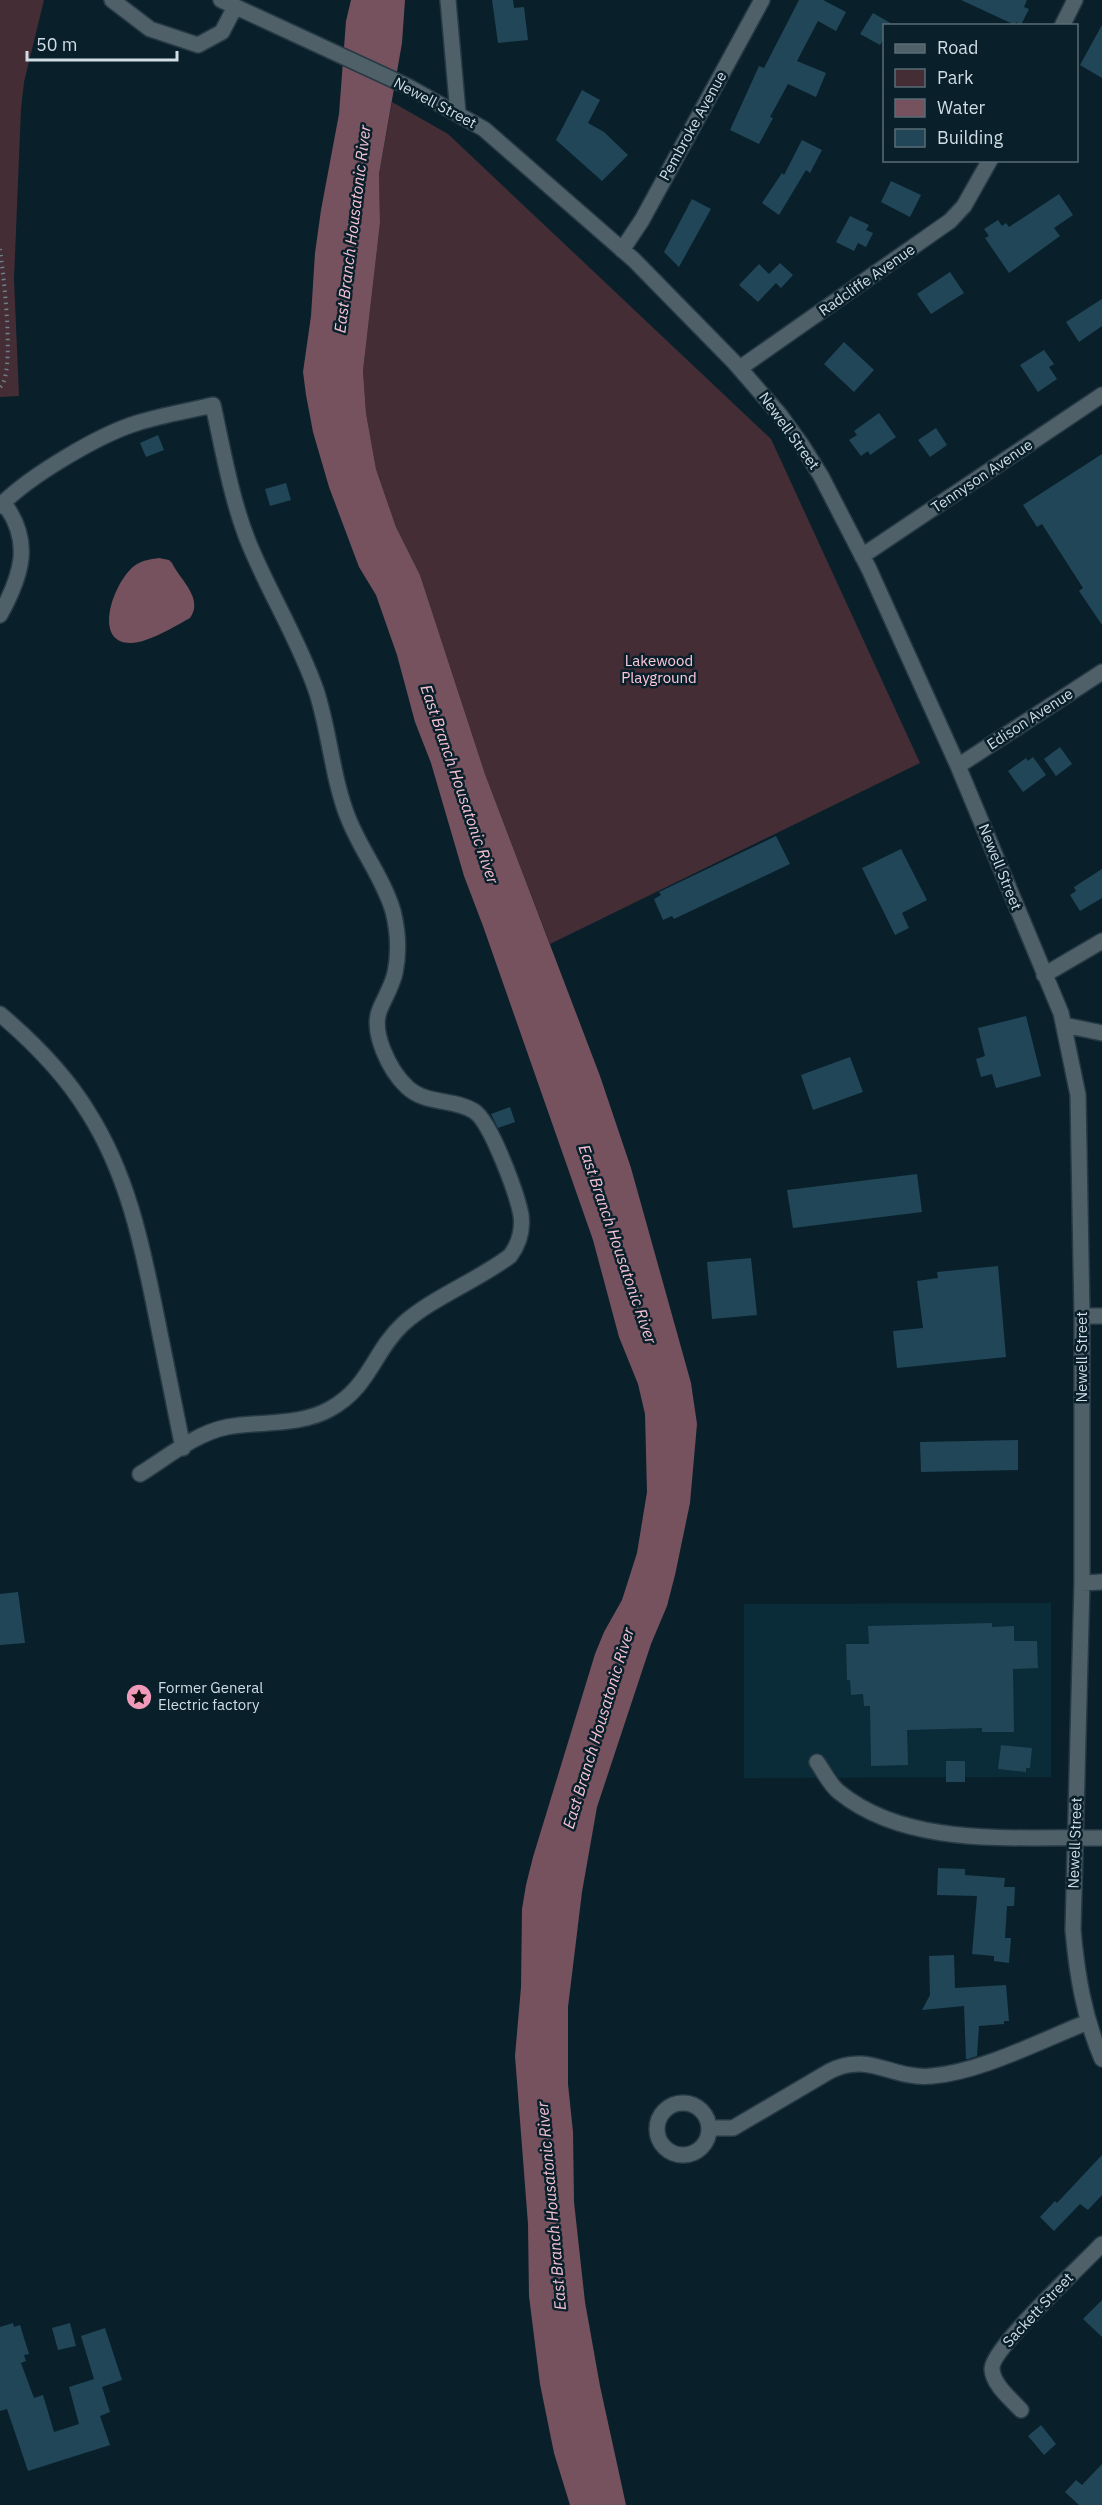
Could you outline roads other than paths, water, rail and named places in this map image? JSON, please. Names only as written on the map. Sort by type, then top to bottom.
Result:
[{"type":"street","points":[[112,0],[150,29],[198,45],[222,32],[235,7]]},
{"type":"street","name":"Newell Street","points":[[220,0],[409,87],[458,113],[508,148],[622,250],[740,368],[774,408],[812,459],[862,556],[958,766],[1061,1013],[1078,1095],[1082,1316],[1082,1583],[1073,1930],[1076,1968],[1088,2022],[1102,2059]]},
{"type":"street","points":[[448,0],[458,113]]},
{"type":"street","name":"Pembroke Avenue","points":[[622,250],[642,220],[762,0]]},
{"type":"street","points":[[1063,24],[1075,0]]},
{"type":"street","name":"Radcliffe Avenue","points":[[740,368],[937,231],[964,206],[989,162]]},
{"type":"street","name":"Tennyson Avenue","points":[[862,556],[1102,395]]},
{"type":"street","points":[[0,615],[15,587],[21,565],[18,524],[2,504],[28,481],[96,440],[136,423],[213,405],[238,513],[306,662],[326,723],[338,788],[346,812],[385,888],[396,922],[396,968],[377,1019],[378,1038],[397,1074],[408,1089],[425,1098],[466,1107],[483,1119],[496,1146],[521,1215],[519,1239],[510,1256],[400,1327],[386,1344],[366,1378],[342,1402],[314,1417],[227,1427],[211,1432],[140,1474]]},
{"type":"street","name":"Edison Avenue","points":[[958,766],[1102,672]]},
{"type":"street","points":[[1044,975],[1102,940]]},
{"type":"street","points":[[0,1014],[33,1043],[80,1100],[97,1126],[126,1190],[138,1227],[183,1448]]},
{"type":"street","points":[[1064,1025],[1102,1033]]},
{"type":"street","points":[[1082,1316],[1102,1316]]},
{"type":"street","points":[[1082,1583],[1102,1582]]},
{"type":"street","points":[[818,1762],[837,1790],[867,1812],[922,1829],[990,1838],[1102,1838]]},
{"type":"street","points":[[709,2128],[733,2127],[846,2064],[864,2062],[893,2072],[915,2076],[946,2074],[985,2063],[1088,2022]]},
{"type":"street","name":"Sackett Street","points":[[1021,2410],[993,2379],[991,2366],[998,2354],[1032,2315],[1102,2244]]},
{"type":"water","name":"East Branch Housatonic River","points":[[351,0],[405,0],[402,43],[379,174],[380,223],[363,371],[366,413],[376,469],[396,527],[420,575],[485,774],[600,1076],[631,1168],[691,1383],[697,1424],[690,1503],[667,1606],[651,1644],[597,1807],[582,1892],[568,2007],[568,2084],[573,2132],[574,2202],[585,2302],[600,2386],[626,2505],[570,2505],[554,2453],[540,2384],[529,2296],[528,2224],[515,2056],[521,1987],[522,1909],[526,1885],[595,1654],[622,1600],[637,1553],[647,1492],[645,1414],[638,1384],[619,1337],[593,1240],[464,876],[431,763],[415,722],[397,655],[376,595],[359,567],[329,487],[313,432],[303,372],[311,316],[315,253],[339,114],[346,21]]},
{"type":"water","points":[[159,558],[169,560],[176,569],[193,596],[194,611],[190,618],[161,634],[131,643],[119,640],[112,633],[109,622],[110,609],[121,582],[137,564]]},
{"type":"place","name":"Former General Electric factory","points":[[139,1697]]},
{"type":"park label","name":"Lakewood Playground","points":[[659,670]]}]
